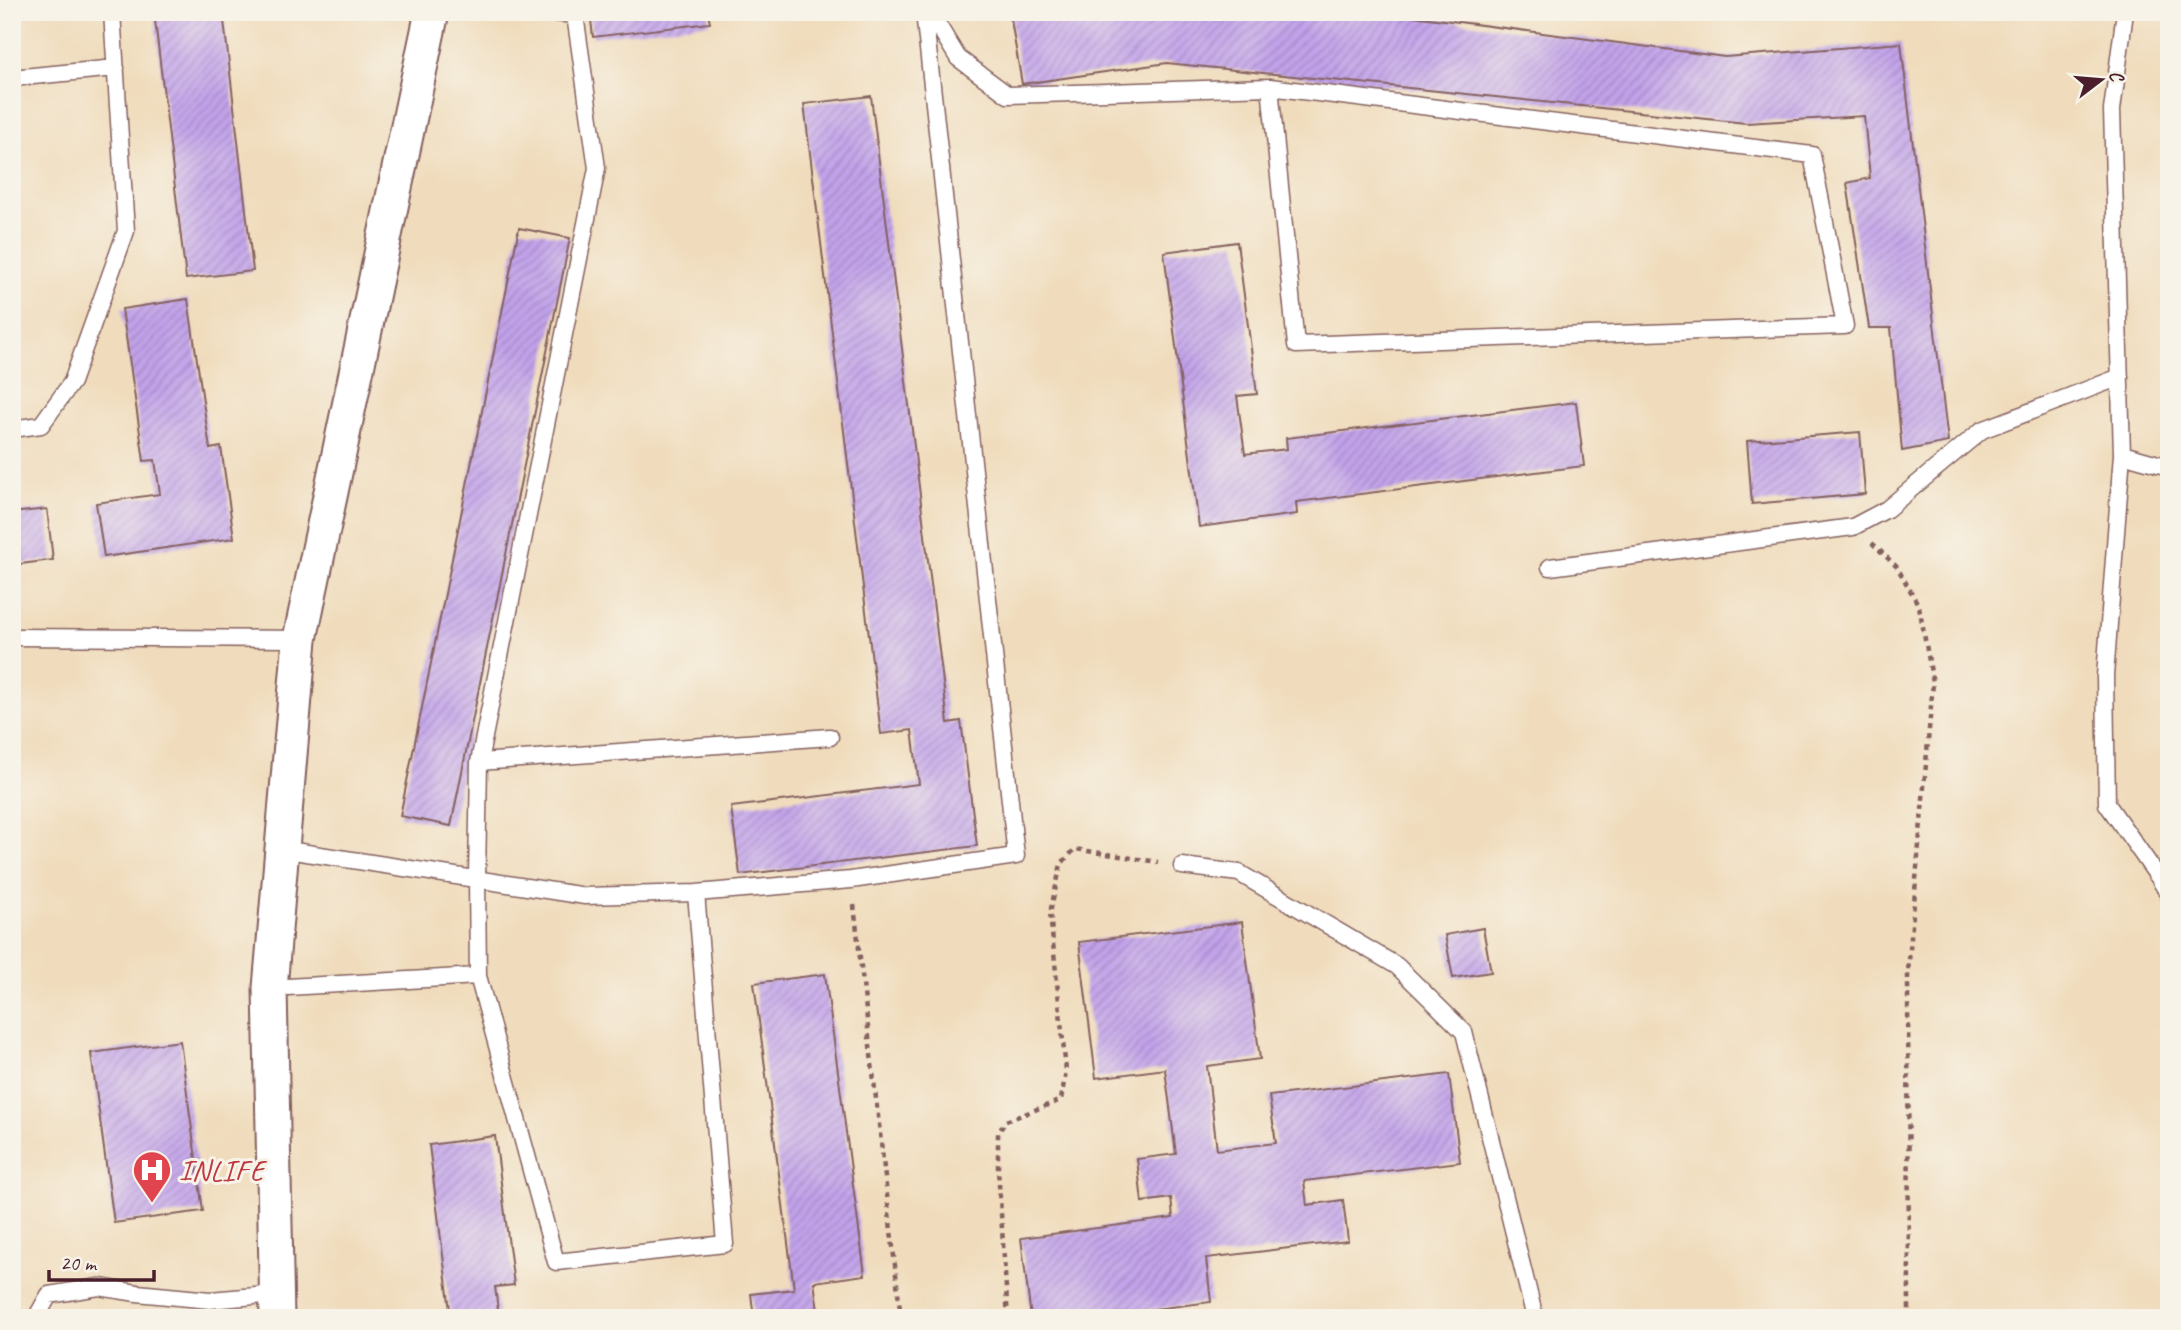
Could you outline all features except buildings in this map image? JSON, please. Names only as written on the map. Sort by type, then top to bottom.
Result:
[{"type":"street","points":[[277,1306],[270,988],[300,639],[432,12]]},
{"type":"lane","points":[[12,429],[41,425],[72,382],[126,231],[112,12]]},
{"type":"lane","points":[[545,12],[575,15],[597,168],[479,762],[477,878],[478,976],[556,1262],[725,1244],[696,893]]},
{"type":"lane","points":[[281,849],[585,896],[696,893],[851,880],[1016,856],[924,12]]},
{"type":"lane","points":[[930,12],[958,58],[1008,95],[1270,87],[1812,155],[1845,326],[1297,345],[1270,87]]},
{"type":"lane","points":[[2125,12],[2112,110],[2122,454],[2105,676],[2107,804],[2169,895]]},
{"type":"lane","points":[[12,78],[116,68]]},
{"type":"lane","points":[[1550,567],[1853,527],[1886,509],[1982,430],[2120,377]]},
{"type":"lane","points":[[2122,454],[2169,467]]},
{"type":"lane","points":[[12,637],[300,639]]},
{"type":"lane","points":[[479,762],[830,737]]},
{"type":"lane","points":[[1182,866],[1239,873],[1273,893],[1397,966],[1464,1032],[1535,1318]]},
{"type":"lane","points":[[270,988],[478,976]]},
{"type":"lane","points":[[36,1318],[50,1296],[99,1287],[277,1306]]},
{"type":"path","points":[[1853,527],[1897,567],[1919,606],[1933,683],[1908,972],[1909,1318]]},
{"type":"path","points":[[1009,1318],[998,1169],[998,1133],[1006,1121],[1061,1100],[1066,1071],[1050,913],[1060,864],[1076,849],[1182,866]]},
{"type":"path","points":[[851,880],[901,1318]]},
{"type":"place","name":"INLIFE","points":[[152,1204]]}]
